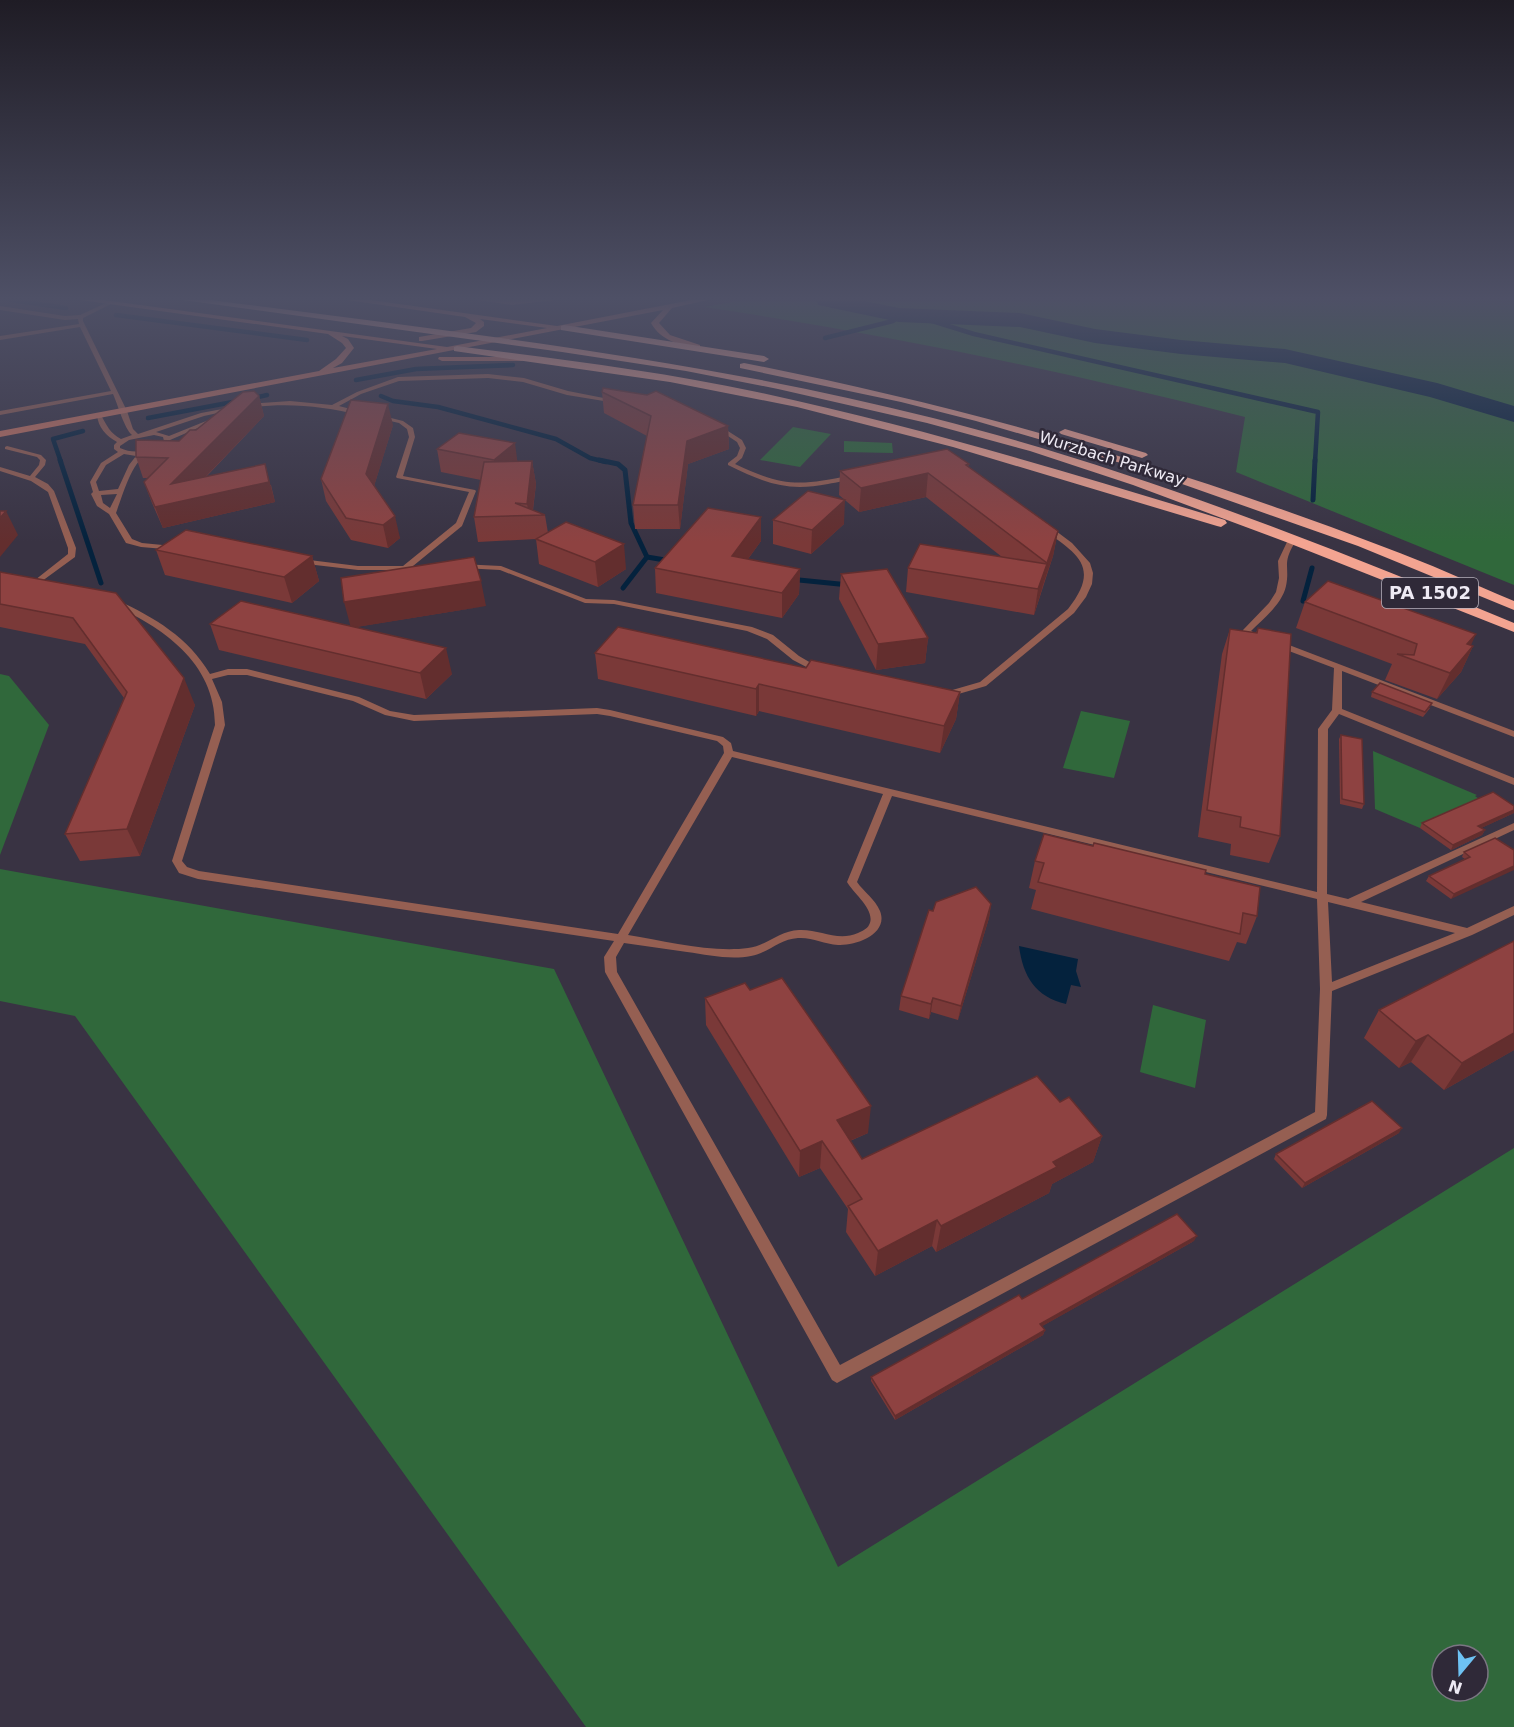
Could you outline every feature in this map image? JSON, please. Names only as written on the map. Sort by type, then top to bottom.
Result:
[{"type":"highway","points":[[676,381],[807,407],[1083,481],[1346,561]]},
{"type":"highway","name":"Wurzbach Parkway","points":[[754,381],[933,422],[1118,475],[1209,506],[1410,584],[1514,628]]},
{"type":"highway","name":"Wurzbach Parkway","points":[[819,381],[1019,430],[1207,488],[1364,543],[1514,606]]},
{"type":"highway","points":[[863,381],[1098,440],[1198,472],[1364,543]]},
{"type":"main road","points":[[1,434],[287,381]]},
{"type":"lane","points":[[109,381],[124,411],[130,430],[136,435]]},
{"type":"lane","points":[[335,406],[359,393],[394,381]]},
{"type":"lane","points":[[522,381],[567,393],[627,403]]},
{"type":"lane","points":[[0,413],[114,392]]},
{"type":"lane","points":[[122,452],[117,449],[120,441],[136,435],[190,418],[269,403],[335,406],[401,422],[410,428],[412,437],[399,477],[472,491],[459,524],[405,568]]},
{"type":"lane","points":[[180,548],[160,548],[129,541],[122,533],[112,513],[100,504],[95,494],[93,482],[96,474],[103,464],[122,452],[143,452],[158,448],[168,439],[234,409]]},
{"type":"lane","points":[[99,416],[105,431],[120,441]]},
{"type":"lane","points":[[190,418],[204,424]]},
{"type":"lane","points":[[708,423],[740,441],[743,448],[740,457],[730,464],[779,486],[812,486],[858,475]]},
{"type":"lane","points":[[145,433],[161,434],[168,439]]},
{"type":"lane","points":[[1,434],[7,448]]},
{"type":"lane","points":[[0,455],[7,448]]},
{"type":"lane","points":[[7,448],[32,454],[43,460],[42,465],[32,477]]},
{"type":"lane","points":[[112,513],[132,465],[143,452]]},
{"type":"lane","points":[[0,469],[32,477],[51,491],[72,548],[72,555],[65,563],[33,582],[56,586]]},
{"type":"lane","points":[[95,494],[120,491]]},
{"type":"lane","points":[[938,695],[947,695],[983,684],[1071,611],[1083,598],[1089,583],[1090,572],[1084,559],[1074,548],[1035,520]]},
{"type":"lane","points":[[1290,544],[1282,557],[1282,586],[1276,599],[1246,632],[1514,734]]},
{"type":"lane","points":[[288,559],[358,568],[426,567]]},
{"type":"lane","points":[[457,566],[501,568],[585,601],[614,602],[749,629],[770,637],[792,660],[824,672]]},
{"type":"lane","points":[[100,597],[145,615],[173,633],[196,656],[208,677],[220,709],[220,725],[177,861],[183,870],[210,876],[720,953],[756,951],[789,935],[802,934],[841,943],[857,939],[870,932],[876,920],[874,908],[856,891],[852,882],[889,792]]},
{"type":"lane","points":[[208,677],[228,672],[247,672],[356,699],[388,713],[414,718],[610,712],[720,739],[728,745],[729,753],[610,957],[611,972],[837,1375],[1321,1115],[1326,989],[1322,897],[1323,729],[1337,710],[1338,667]]},
{"type":"lane","points":[[1337,710],[1514,782]]},
{"type":"lane","points":[[729,753],[1468,932]]},
{"type":"lane","points":[[1349,903],[1514,826]]},
{"type":"lane","points":[[1326,989],[1468,932],[1514,910]]},
{"type":"green space","points":[[1091,381],[1514,381],[1514,585],[1236,472],[1245,417]]},
{"type":"green space","points":[[793,427],[831,434],[800,467],[760,460]]},
{"type":"green space","points":[[844,441],[892,443],[893,453],[844,452]]},
{"type":"green space","points":[[0,674],[9,676],[49,725],[0,855]]},
{"type":"green space","points":[[1081,711],[1130,721],[1114,778],[1063,768]]},
{"type":"green space","points":[[1373,751],[1477,795],[1475,796],[1482,801],[1420,828],[1375,809]]},
{"type":"green space","points":[[0,869],[554,969],[838,1567],[1514,1148],[1514,1727],[586,1727],[75,1016],[0,1001]]},
{"type":"green space","points":[[1153,1005],[1206,1020],[1195,1088],[1140,1072]]},
{"type":"water","points":[[1019,946],[1078,959],[1076,971],[1081,987],[1071,985],[1066,1004],[1047,996],[1033,984],[1024,967]]},
{"type":"building","points":[[603,388],[647,395],[656,391],[728,426],[687,441],[678,505],[633,505],[651,416],[602,392]]},
{"type":"building","points":[[254,391],[259,396],[171,484],[265,464],[269,482],[155,507],[144,482],[168,458],[136,457],[136,440],[179,441],[190,430],[196,430],[243,392]]},
{"type":"building","points":[[351,400],[388,404],[366,474],[395,516],[383,525],[346,518],[321,479]]},
{"type":"building","points":[[459,433],[515,443],[494,460],[437,449]]},
{"type":"building","points":[[947,449],[1058,531],[1047,563],[928,473],[861,488],[840,471]]},
{"type":"building","points":[[532,461],[527,504],[515,503],[545,515],[474,517],[484,462]]},
{"type":"building","points":[[808,491],[845,500],[812,530],[773,520]]},
{"type":"building","points":[[708,508],[761,517],[732,556],[800,569],[782,593],[655,568]]},
{"type":"building","points":[[566,522],[624,544],[595,562],[536,539]]},
{"type":"building","points":[[186,530],[312,556],[284,577],[156,550]]},
{"type":"building","points":[[920,544],[1047,564],[1038,589],[908,568]]},
{"type":"building","points":[[474,557],[481,581],[344,602],[341,578]]},
{"type":"building","points":[[887,569],[928,638],[878,644],[841,574]]},
{"type":"building","points":[[0,572],[116,593],[184,678],[127,829],[65,834],[127,692],[73,618],[0,604]]},
{"type":"building","points":[[1328,581],[1476,634],[1467,644],[1473,646],[1450,673],[1397,654],[1414,655],[1417,644],[1305,602]]},
{"type":"building","points":[[241,601],[446,648],[420,673],[210,624]]},
{"type":"building","points":[[618,627],[806,668],[811,660],[960,692],[944,726],[759,684],[756,689],[595,653]]},
{"type":"building","points":[[1258,628],[1291,634],[1280,836],[1240,827],[1241,817],[1207,810],[1230,629],[1257,633]]},
{"type":"building","points":[[1380,683],[1432,703],[1425,712],[1372,692]]},
{"type":"building","points":[[1341,735],[1362,739],[1364,804],[1342,799]]},
{"type":"building","points":[[1493,792],[1514,806],[1514,810],[1478,826],[1485,830],[1453,845],[1422,823]]},
{"type":"building","points":[[1044,834],[1093,846],[1094,843],[1206,870],[1205,874],[1260,887],[1257,916],[1243,913],[1240,934],[1038,882],[1044,863],[1035,861]]},
{"type":"building","points":[[1495,838],[1514,850],[1514,866],[1454,894],[1429,876],[1470,857],[1464,852]]},
{"type":"building","points":[[976,887],[991,904],[961,1006],[933,998],[931,1004],[901,996],[929,910],[933,911],[936,902]]},
{"type":"building","points":[[1514,941],[1514,1033],[1462,1063],[1428,1035],[1416,1041],[1379,1010]]},
{"type":"building","points":[[782,978],[871,1106],[837,1120],[862,1159],[1037,1076],[1060,1102],[1069,1097],[1102,1136],[1053,1162],[1057,1167],[941,1226],[937,1220],[878,1251],[848,1206],[862,1199],[822,1141],[800,1151],[705,998],[745,983],[750,990]]},
{"type":"building","points":[[1372,1101],[1402,1128],[1305,1183],[1276,1154]]},
{"type":"building","points":[[1177,1214],[1197,1236],[1040,1324],[1045,1330],[895,1416],[871,1377],[1019,1295],[1022,1299]]},
{"type":"waterway","points":[[1179,381],[1318,412],[1315,462]]},
{"type":"waterway","points":[[1392,381],[1437,391],[1514,414]]},
{"type":"waterway","points":[[250,399],[267,395]]},
{"type":"waterway","points":[[381,396],[393,401],[438,407],[556,439],[590,458],[606,462]]},
{"type":"waterway","points":[[148,418],[238,401]]},
{"type":"waterway","points":[[61,462],[53,439],[83,431]]},
{"type":"waterway","points":[[60,460],[101,583]]},
{"type":"waterway","points":[[599,460],[618,464],[625,470],[631,523],[647,557]]},
{"type":"waterway","points":[[1313,500],[1315,460]]},
{"type":"waterway","points":[[623,588],[647,557]]},
{"type":"waterway","points":[[647,557],[671,561]]},
{"type":"waterway","points":[[1303,601],[1312,568]]},
{"type":"waterway","points":[[789,579],[849,585]]}]
